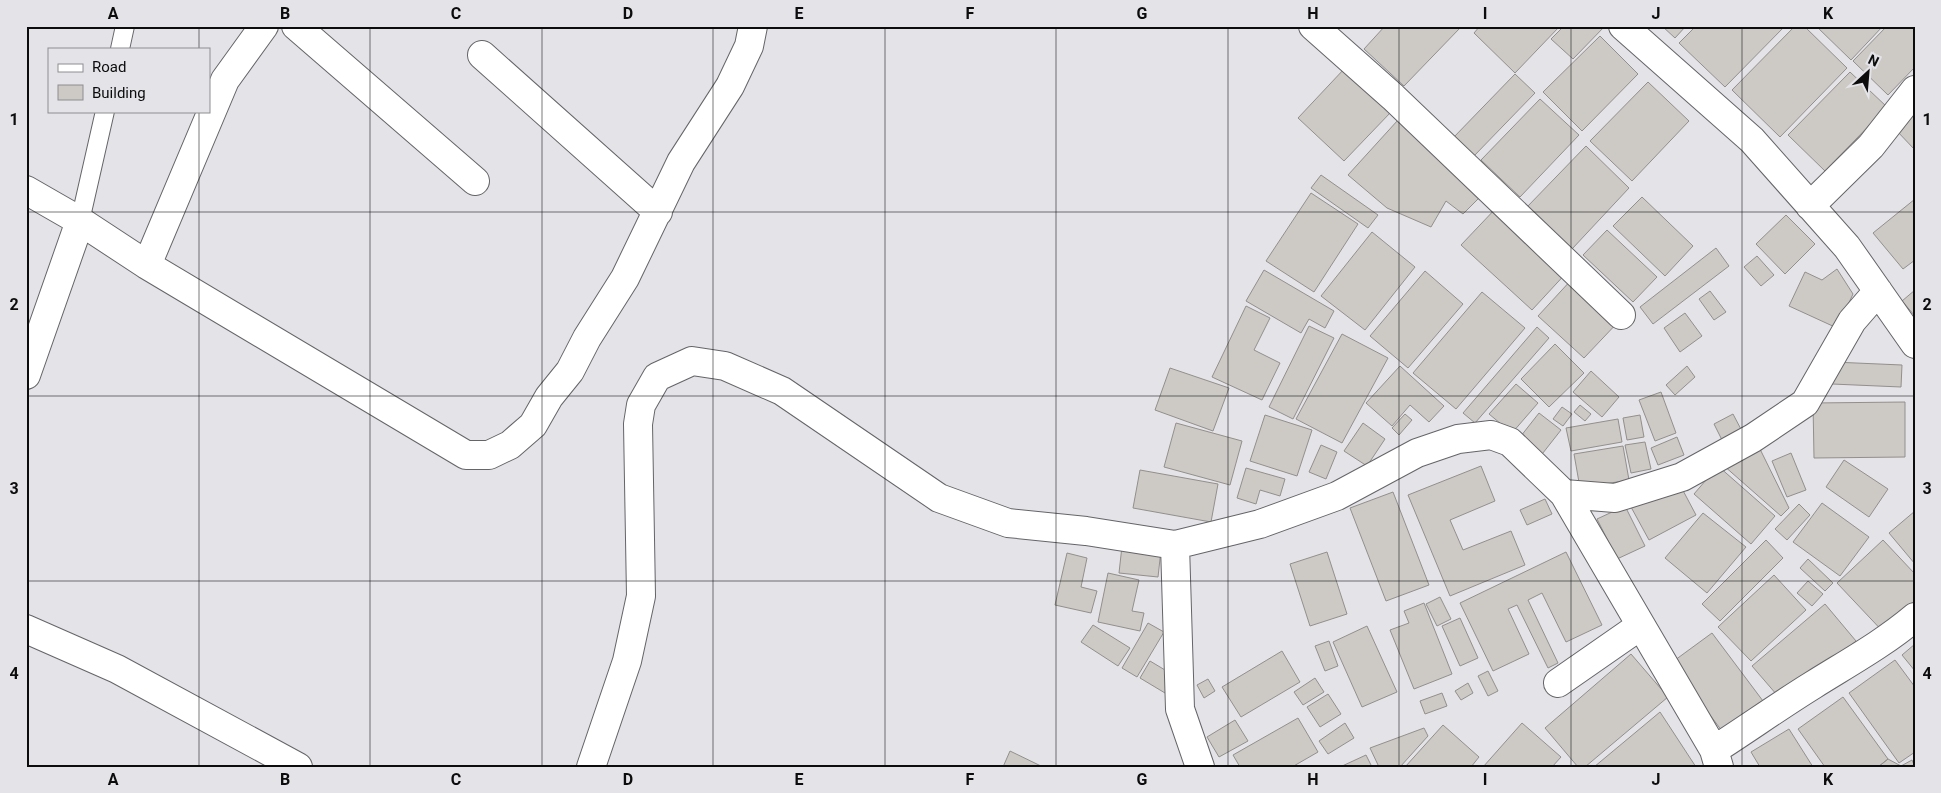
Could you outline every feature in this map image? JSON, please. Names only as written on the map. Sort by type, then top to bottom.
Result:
[{"type":"street","points":[[147,265],[225,80],[264,26]]},
{"type":"street","points":[[296,26],[475,181]]},
{"type":"street","points":[[26,190],[80,221],[147,265],[466,455],[489,455],[510,445],[532,425],[549,397],[570,371],[587,338],[625,278],[681,162],[730,86],[749,46],[753,26]]},
{"type":"street","points":[[1314,26],[1393,97],[1621,315]]},
{"type":"street","points":[[1623,26],[1752,140],[1847,248],[1915,344]]},
{"type":"street","points":[[482,55],[658,212]]},
{"type":"street","points":[[1810,206],[1870,146],[1915,90]]},
{"type":"street","points":[[26,375],[80,221]]},
{"type":"street","points":[[1564,494],[1615,498],[1682,477],[1753,438],[1805,403],[1852,321],[1878,291]]},
{"type":"street","points":[[591,767],[627,661],[641,596],[638,424],[641,405],[657,377],[692,361],[725,366],[782,391],[939,498],[1008,522],[1086,531],[1175,546],[1260,524],[1337,496],[1417,453],[1458,439],[1492,436],[1510,442],[1564,494],[1716,759],[1812,686],[1858,659],[1915,618]]},
{"type":"street","points":[[1175,546],[1180,709],[1200,767]]},
{"type":"street","points":[[1558,683],[1640,626]]},
{"type":"street","points":[[26,630],[117,669],[298,767]]},
{"type":"lane","points":[[120,48],[125,26]]},
{"type":"lane","points":[[80,221],[105,112]]},
{"type":"building","points":[[1385,26],[1459,26],[1460,28],[1404,86],[1364,49]]},
{"type":"building","points":[[1480,26],[1560,26],[1515,73],[1474,33]]},
{"type":"building","points":[[1564,26],[1605,26],[1573,59],[1551,39]]},
{"type":"building","points":[[1662,26],[1686,26],[1675,38]]},
{"type":"building","points":[[1696,26],[1785,26],[1725,87],[1679,43]]},
{"type":"building","points":[[1795,26],[1804,26],[1847,68],[1780,137],[1732,90]]},
{"type":"building","points":[[1816,26],[1883,26],[1851,60]]},
{"type":"building","points":[[1887,26],[1915,26],[1915,67],[1888,95],[1853,61]]},
{"type":"building","points":[[1600,36],[1638,74],[1582,131],[1543,92]]},
{"type":"building","points":[[1345,68],[1391,112],[1344,161],[1298,118]]},
{"type":"building","points":[[1850,72],[1887,107],[1825,171],[1788,135]]},
{"type":"building","points":[[1515,74],[1535,93],[1473,157],[1453,138]]},
{"type":"building","points":[[1648,82],[1689,121],[1632,181],[1590,141]]},
{"type":"building","points":[[1540,99],[1579,135],[1520,197],[1481,160]]},
{"type":"building","points":[[1915,113],[1915,150],[1896,130]]},
{"type":"building","points":[[1398,120],[1482,195],[1463,214],[1446,201],[1431,227],[1387,208],[1348,175]]},
{"type":"building","points":[[1586,146],[1629,188],[1572,249],[1527,207]]},
{"type":"building","points":[[1321,175],[1378,215],[1368,228],[1311,188]]},
{"type":"building","points":[[1311,193],[1358,224],[1314,292],[1266,261]]},
{"type":"building","points":[[1642,197],[1693,246],[1665,276],[1613,226]]},
{"type":"building","points":[[1915,199],[1915,260],[1903,269],[1873,233]]},
{"type":"building","points":[[1498,206],[1569,270],[1532,310],[1461,245]]},
{"type":"building","points":[[1786,215],[1815,244],[1785,274],[1756,244]]},
{"type":"building","points":[[1607,230],[1657,277],[1633,302],[1583,255]]},
{"type":"building","points":[[1372,232],[1415,267],[1365,330],[1321,296]]},
{"type":"building","points":[[1716,248],[1729,266],[1653,324],[1640,307]]},
{"type":"building","points":[[1757,256],[1774,275],[1761,286],[1744,267]]},
{"type":"building","points":[[1837,269],[1853,294],[1837,328],[1789,306],[1805,272],[1822,280]]},
{"type":"building","points":[[1264,270],[1334,311],[1325,328],[1309,319],[1301,333],[1246,301]]},
{"type":"building","points":[[1425,271],[1463,304],[1408,368],[1370,336]]},
{"type":"building","points":[[1573,278],[1620,320],[1584,358],[1538,316]]},
{"type":"building","points":[[1915,290],[1915,316],[1902,301]]},
{"type":"building","points":[[1710,291],[1726,312],[1714,320],[1699,299]]},
{"type":"building","points":[[1482,292],[1525,328],[1456,409],[1413,373]]},
{"type":"building","points":[[1246,306],[1270,318],[1254,350],[1280,363],[1262,400],[1212,377]]},
{"type":"building","points":[[1685,313],[1702,336],[1680,352],[1664,328]]},
{"type":"building","points":[[1309,326],[1334,338],[1293,419],[1269,407]]},
{"type":"building","points":[[1537,327],[1549,338],[1475,423],[1463,413]]},
{"type":"building","points":[[1342,334],[1388,358],[1342,443],[1296,419]]},
{"type":"building","points":[[1555,344],[1584,373],[1549,407],[1521,379]]},
{"type":"building","points":[[1833,362],[1902,365],[1901,387],[1832,384]]},
{"type":"building","points":[[1400,366],[1444,406],[1429,422],[1410,405],[1392,426],[1366,403]]},
{"type":"building","points":[[1687,366],[1695,377],[1675,395],[1666,385]]},
{"type":"building","points":[[1170,368],[1229,388],[1213,431],[1155,410]]},
{"type":"building","points":[[1591,371],[1619,397],[1602,417],[1573,392]]},
{"type":"building","points":[[1516,384],[1538,403],[1512,433],[1489,414]]},
{"type":"building","points":[[1661,392],[1676,433],[1655,441],[1639,400]]},
{"type":"building","points":[[1905,402],[1905,457],[1814,458],[1813,403]]},
{"type":"building","points":[[1580,405],[1591,414],[1585,421],[1574,412]]},
{"type":"building","points":[[1562,407],[1572,414],[1563,426],[1553,419]]},
{"type":"building","points":[[1539,413],[1561,430],[1539,458],[1517,441]]},
{"type":"building","points":[[1405,414],[1412,420],[1399,435],[1392,428]]},
{"type":"building","points":[[1733,414],[1744,435],[1724,444],[1714,424]]},
{"type":"building","points":[[1265,415],[1312,430],[1297,476],[1250,461]]},
{"type":"building","points":[[1640,415],[1644,437],[1627,440],[1623,418]]},
{"type":"building","points":[[1618,419],[1622,442],[1571,451],[1566,428]]},
{"type":"building","points":[[1176,423],[1242,441],[1230,485],[1164,467]]},
{"type":"building","points":[[1363,423],[1385,439],[1367,466],[1344,451]]},
{"type":"building","points":[[1677,437],[1684,455],[1658,465],[1651,448]]},
{"type":"building","points":[[1645,442],[1651,469],[1631,473],[1625,445]]},
{"type":"building","points":[[1321,445],[1337,452],[1326,479],[1309,472]]},
{"type":"building","points":[[1758,445],[1789,508],[1781,516],[1723,465]]},
{"type":"building","points":[[1623,446],[1629,480],[1580,488],[1574,454]]},
{"type":"building","points":[[1791,453],[1806,490],[1787,497],[1772,461]]},
{"type":"building","points":[[1844,460],[1888,489],[1869,517],[1826,487]]},
{"type":"building","points":[[1481,466],[1495,501],[1450,520],[1463,550],[1511,531],[1525,565],[1450,596],[1408,495]]},
{"type":"building","points":[[1718,466],[1775,516],[1751,544],[1694,494]]},
{"type":"building","points":[[1246,468],[1285,479],[1280,496],[1260,490],[1256,504],[1237,498]]},
{"type":"building","points":[[1140,470],[1218,484],[1211,522],[1133,508]]},
{"type":"building","points":[[1679,483],[1696,515],[1649,540],[1631,507]]},
{"type":"building","points":[[1393,492],[1429,585],[1386,601],[1350,508]]},
{"type":"building","points":[[1545,499],[1552,514],[1527,525],[1520,510]]},
{"type":"building","points":[[1822,503],[1869,537],[1840,576],[1793,542]]},
{"type":"building","points":[[1799,504],[1810,515],[1787,540],[1775,529]]},
{"type":"building","points":[[1625,506],[1645,546],[1617,559],[1597,519]]},
{"type":"building","points":[[1915,511],[1915,564],[1889,533]]},
{"type":"building","points":[[1703,513],[1746,547],[1707,593],[1665,558]]},
{"type":"building","points":[[1766,540],[1783,558],[1720,621],[1702,604]]},
{"type":"building","points":[[1883,540],[1915,574],[1915,612],[1888,637],[1837,583]]},
{"type":"building","points":[[1122,546],[1161,550],[1158,577],[1119,573]]},
{"type":"building","points":[[1327,552],[1347,614],[1310,626],[1290,564]]},
{"type":"building","points":[[1566,552],[1602,625],[1566,642],[1542,593],[1528,600],[1558,663],[1548,668],[1517,605],[1508,609],[1529,654],[1493,671],[1460,603]]},
{"type":"building","points":[[1067,553],[1087,558],[1081,587],[1097,591],[1091,613],[1055,605]]},
{"type":"building","points":[[1808,559],[1833,583],[1825,591],[1800,568]]},
{"type":"building","points":[[1108,573],[1139,580],[1132,611],[1144,613],[1140,631],[1098,622]]},
{"type":"building","points":[[1774,575],[1806,610],[1751,661],[1718,627]]},
{"type":"building","points":[[1808,581],[1823,594],[1812,606],[1797,593]]},
{"type":"building","points":[[1440,597],[1451,619],[1437,626],[1426,604]]},
{"type":"building","points":[[1424,603],[1452,674],[1414,689],[1390,630],[1409,623],[1404,611]]},
{"type":"building","points":[[1825,604],[1856,641],[1783,702],[1752,666]]},
{"type":"building","points":[[1460,618],[1478,658],[1460,666],[1442,626]]},
{"type":"building","points":[[1148,623],[1164,632],[1137,677],[1122,668]]},
{"type":"building","points":[[1093,625],[1130,648],[1118,666],[1081,642]]},
{"type":"building","points":[[1367,626],[1397,692],[1362,707],[1333,642]]},
{"type":"building","points":[[1712,633],[1769,709],[1728,739],[1671,663]]},
{"type":"building","points":[[1329,641],[1338,666],[1325,671],[1315,646]]},
{"type":"building","points":[[1915,644],[1915,671],[1902,655]]},
{"type":"building","points":[[1282,651],[1300,682],[1241,717],[1222,687]]},
{"type":"building","points":[[1631,654],[1668,697],[1585,767],[1578,767],[1545,728]]},
{"type":"building","points":[[1895,660],[1915,687],[1915,752],[1899,763],[1849,693]]},
{"type":"building","points":[[1150,661],[1175,676],[1165,693],[1140,678]]},
{"type":"building","points":[[1488,671],[1498,691],[1488,696],[1478,676]]},
{"type":"building","points":[[1315,678],[1324,692],[1303,705],[1294,692]]},
{"type":"building","points":[[1208,679],[1215,691],[1204,698],[1197,685]]},
{"type":"building","points":[[1468,683],[1473,693],[1461,700],[1455,691]]},
{"type":"building","points":[[1442,693],[1447,706],[1425,714],[1420,701]]},
{"type":"building","points":[[1328,694],[1341,714],[1320,727],[1307,707]]},
{"type":"building","points":[[1843,697],[1888,759],[1878,767],[1825,767],[1798,729]]},
{"type":"building","points":[[1660,712],[1696,767],[1594,767]]},
{"type":"building","points":[[1298,718],[1318,752],[1292,767],[1240,767],[1233,755]]},
{"type":"building","points":[[1235,720],[1248,741],[1219,757],[1207,737]]},
{"type":"building","points":[[1345,723],[1354,738],[1328,754],[1319,741]]},
{"type":"building","points":[[1522,723],[1561,757],[1552,767],[1483,767]]},
{"type":"building","points":[[1443,725],[1479,757],[1471,767],[1405,767]]},
{"type":"building","points":[[1424,728],[1428,736],[1400,767],[1379,767],[1370,748]]},
{"type":"building","points":[[1789,729],[1813,767],[1760,767],[1751,752]]},
{"type":"building","points":[[1010,751],[1043,767],[1003,767]]},
{"type":"building","points":[[1366,755],[1372,767],[1340,767]]},
{"type":"building","points":[[1888,759],[1901,766],[1912,760],[1915,767],[1878,767]]}]
